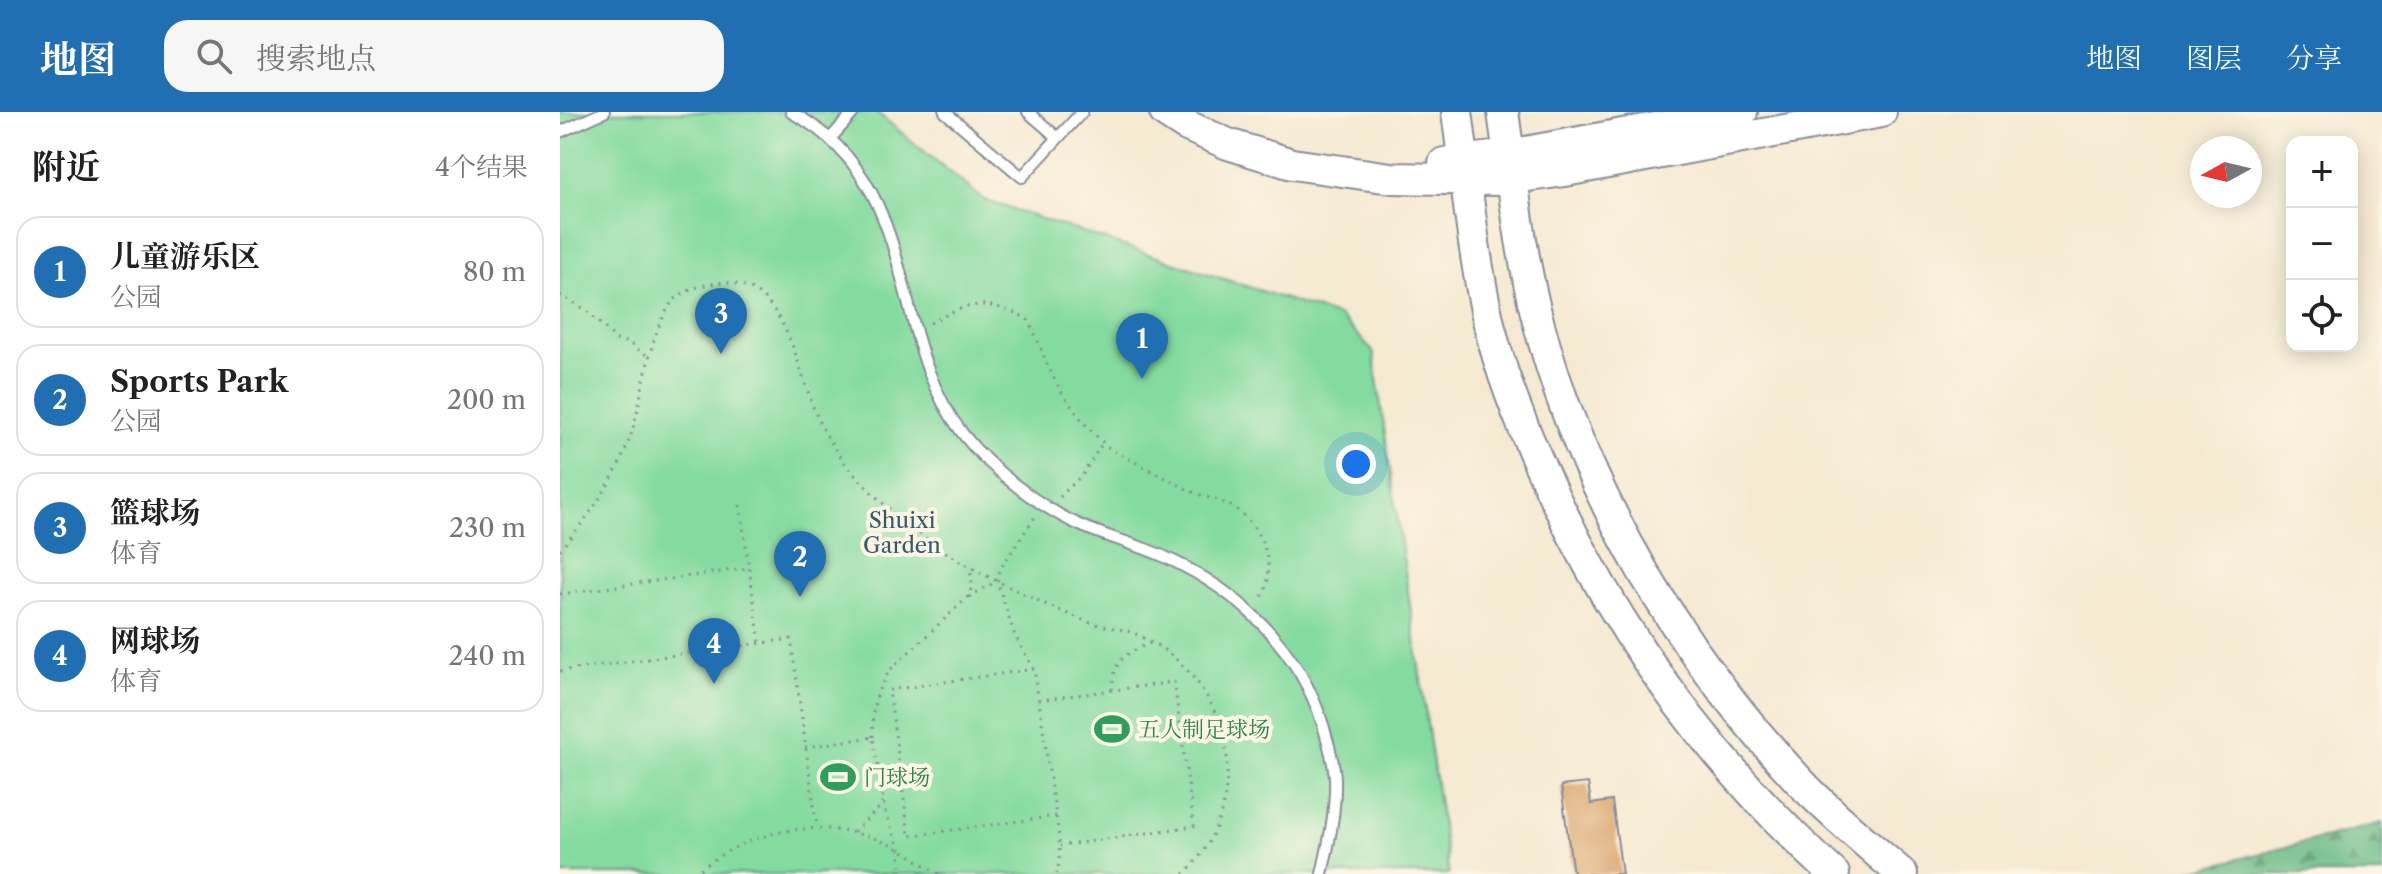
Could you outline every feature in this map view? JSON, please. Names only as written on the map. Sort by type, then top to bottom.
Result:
[{"type":"main road","points":[[1165,112],[1185,125],[1228,144],[1292,164],[1358,175],[1508,170],[1742,112]]},
{"type":"main road","points":[[1187,112],[1229,132],[1262,143],[1344,160],[1466,170]]},
{"type":"main road","points":[[1457,112],[1477,262],[1490,328],[1507,387],[1564,521],[1609,603],[1659,678],[1708,743],[1760,802],[1834,874]]},
{"type":"main road","points":[[1503,112],[1508,170],[1539,324],[1579,439],[1640,567],[1706,670],[1753,729],[1809,790],[1902,874]]},
{"type":"main road","points":[[1560,159],[1881,112]]},
{"type":"main road","points":[[1525,256],[1530,211],[1560,159]]},
{"type":"main road","points":[[1477,262],[1487,204],[1508,170]]},
{"type":"lane","points":[[560,132],[604,112]]},
{"type":"lane","points":[[791,112],[823,131],[852,163],[876,201],[893,244],[916,331],[941,400],[963,434],[991,464],[1048,507],[1081,526],[1164,556],[1194,571],[1252,612],[1271,633],[1304,681],[1329,744],[1335,777],[1334,808],[1322,874]]},
{"type":"lane","points":[[830,139],[854,112]]},
{"type":"lane","points":[[945,112],[1022,177],[1082,112]]},
{"type":"lane","points":[[1028,112],[1058,138]]},
{"type":"path","points":[[560,550],[594,509],[630,439],[655,337],[671,303],[684,292],[718,282],[753,290],[769,301],[780,316],[818,419],[833,448],[855,476],[893,512],[942,551],[997,581],[1086,621],[1131,632],[1152,642],[1198,681],[1220,723],[1228,758],[1225,799],[1216,828],[1201,855],[1184,874]]},
{"type":"path","points":[[560,295],[586,310],[617,340],[629,343],[651,358]]},
{"type":"path","points":[[916,331],[963,307],[983,303],[1027,318],[1063,393],[1076,414],[1103,443],[1195,493],[1233,507],[1249,520],[1266,551],[1268,574],[1264,594],[1252,612]]},
{"type":"path","points":[[1057,874],[1060,846],[1034,669],[1015,636],[997,581],[1000,569],[1032,519],[1083,474],[1103,443]]},
{"type":"path","points":[[740,505],[760,643]]},
{"type":"path","points":[[967,598],[972,587],[970,566]]},
{"type":"path","points":[[560,594],[749,568]]},
{"type":"path","points":[[901,874],[900,849],[888,823],[873,737],[873,709],[882,681],[967,598],[997,581]]},
{"type":"path","points":[[560,671],[791,639],[817,828]]},
{"type":"path","points":[[1112,690],[1113,675],[1125,656],[1152,642]]},
{"type":"path","points":[[1034,669],[889,690],[909,836],[1056,816]]},
{"type":"path","points":[[1039,700],[1174,682],[1194,826],[1060,846]]},
{"type":"path","points":[[805,747],[873,737]]},
{"type":"path","points":[[854,832],[881,806],[883,799]]},
{"type":"path","points":[[694,874],[727,851],[760,836],[785,830],[817,828],[854,832],[900,849],[939,874]]},
{"type":"green space","name":"Shuixi Garden","points":[[560,112],[876,112],[984,200],[1340,317],[1373,351],[1449,874],[560,874]]},
{"type":"green space","points":[[2382,823],[2382,874],[2178,874]]},
{"type":"building","points":[[801,538],[811,544],[810,555],[800,560],[791,554],[791,543]]},
{"type":"building","points":[[1588,783],[1591,804],[1612,801],[1622,874],[1573,874],[1561,786]]},
{"type":"place","name":"篮球场","points":[[721,354]]},
{"type":"place","name":"儿童游乐区","points":[[1142,379]]},
{"type":"place","name":"Sports Park","points":[[800,597]]},
{"type":"place","name":"网球场","points":[[714,684]]},
{"type":"place","name":"五人制足球场","points":[[1112,729]]},
{"type":"place","name":"‌门球场‌","points":[[838,777]]}]
